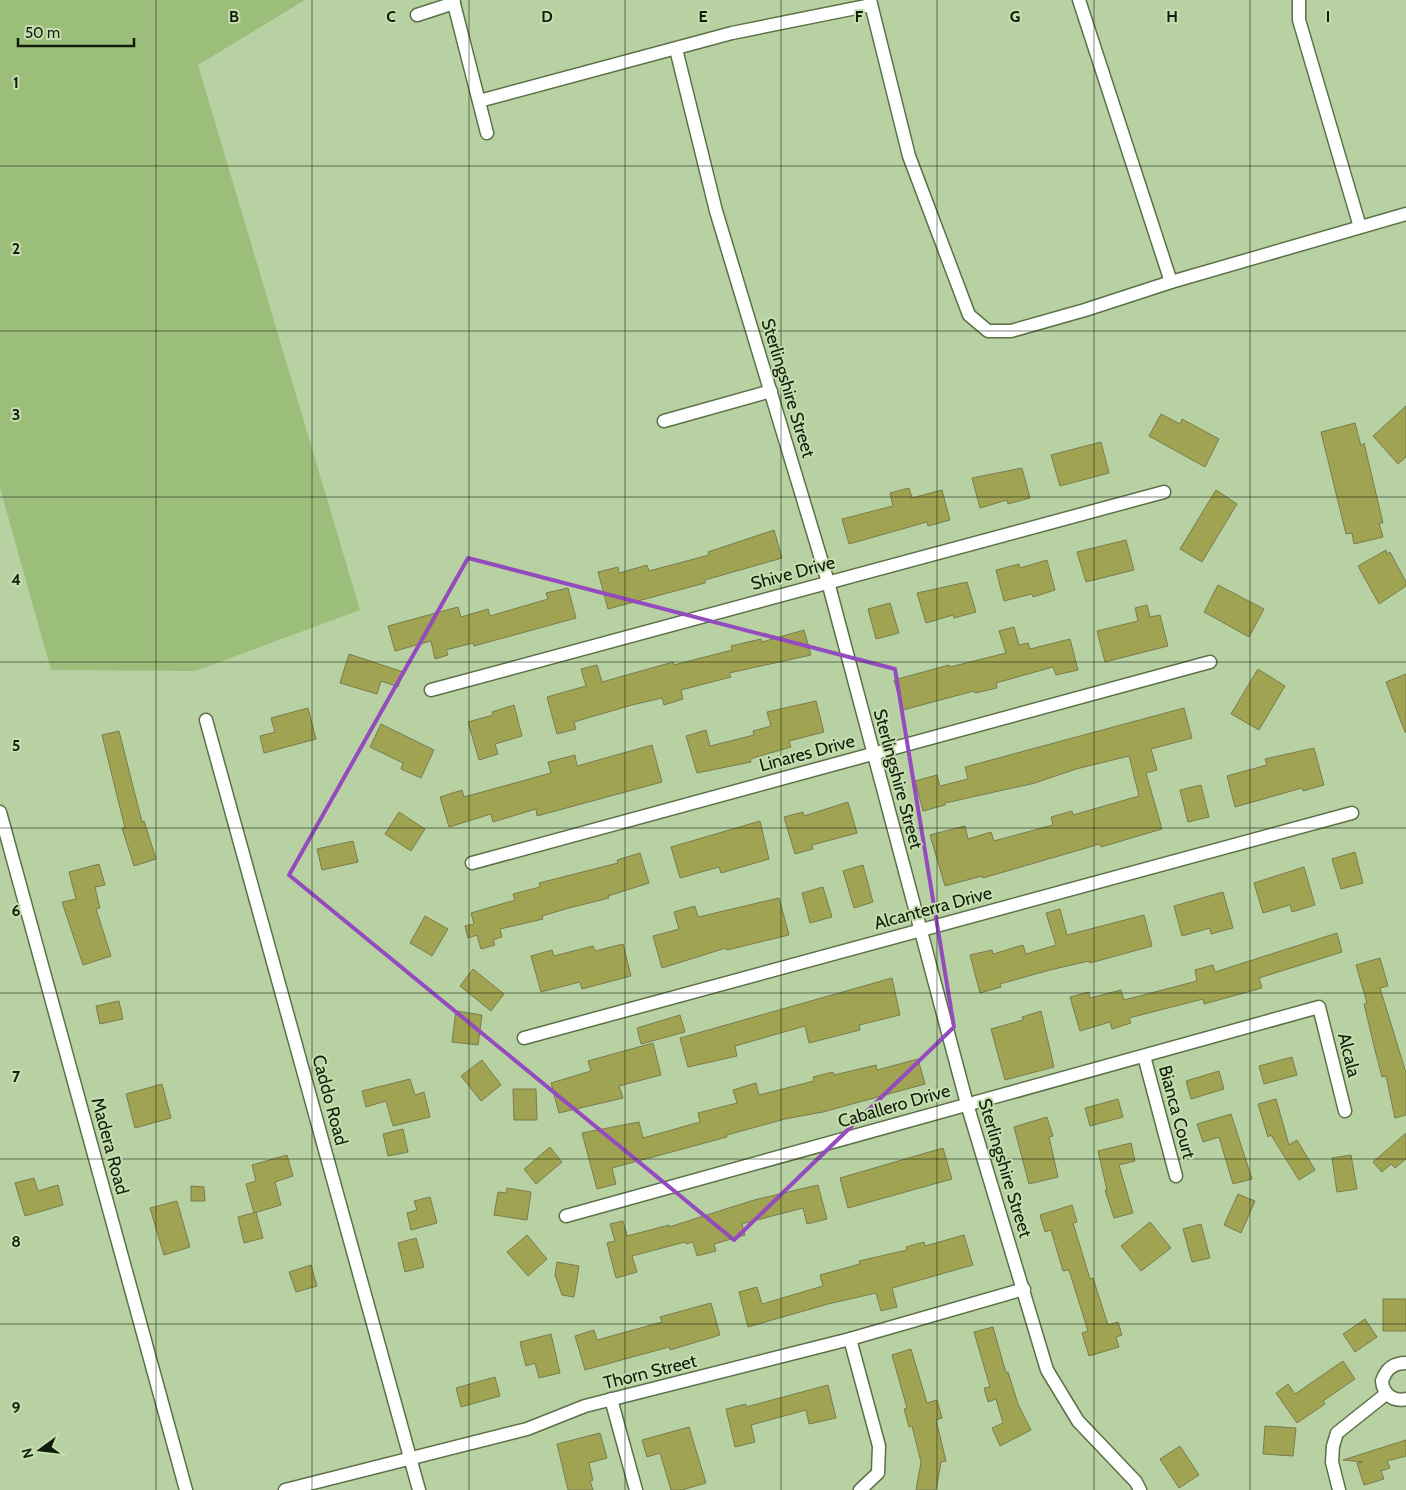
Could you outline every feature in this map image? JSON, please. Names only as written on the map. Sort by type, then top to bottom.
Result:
[{"type":"street","points":[[1079,0],[1171,282]]},
{"type":"street","points":[[1299,0],[1299,20],[1360,227]]},
{"type":"street","points":[[417,15],[454,1],[487,133]]},
{"type":"street","points":[[479,101],[732,33],[870,3],[909,156],[968,315],[988,331],[1011,331],[1085,310],[1171,282],[1406,214]]},
{"type":"street","name":"Sterlingshire Street","points":[[676,49],[716,211],[828,582],[967,1104],[1047,1370],[1078,1421],[1136,1482],[1140,1490]]},
{"type":"street","points":[[664,421],[771,391]]},
{"type":"street","name":"Shive Drive","points":[[431,690],[1164,492]]},
{"type":"street","name":"Linares Drive","points":[[472,863],[1210,662]]},
{"type":"street","name":"Caddo Road","points":[[206,720],[419,1490]]},
{"type":"street","name":"Madera Road","points":[[0,812],[186,1490]]},
{"type":"street","name":"Alcanterra Drive","points":[[524,1038],[1352,813]]},
{"type":"street","name":"Caballero Drive","points":[[566,1216],[1319,1007]]},
{"type":"street","name":"Alcala","points":[[1319,1007],[1345,1111]]},
{"type":"street","name":"Bianca Court","points":[[1144,1056],[1176,1176]]},
{"type":"street","name":"Thorn Street","points":[[285,1490],[527,1429],[585,1406],[850,1339],[1024,1289]]},
{"type":"street","points":[[850,1339],[879,1446],[878,1473],[860,1490]]},
{"type":"street","points":[[1406,1363],[1395,1364],[1384,1374],[1383,1388],[1386,1394],[1393,1399],[1406,1400]]},
{"type":"street","points":[[1339,1490],[1332,1462],[1333,1446],[1337,1433],[1386,1394]]},
{"type":"street","points":[[611,1399],[636,1490]]},
{"type":"highlighted area","points":[[468,558],[895,669],[954,1027],[734,1240],[289,875]]},
{"type":"green space","points":[[0,0],[305,0],[198,65],[360,610],[195,671],[51,670],[0,488]]},
{"type":"building","points":[[1406,406],[1406,457],[1398,464],[1373,436]]},
{"type":"building","points":[[1161,414],[1180,424],[1182,419],[1219,439],[1205,467],[1149,436]]},
{"type":"building","points":[[1355,423],[1361,446],[1364,443],[1383,523],[1379,523],[1383,537],[1354,544],[1352,533],[1346,534],[1321,432]]},
{"type":"building","points":[[1101,442],[1109,473],[1060,486],[1051,455]]},
{"type":"building","points":[[1022,468],[1030,498],[1008,504],[1007,500],[980,508],[972,478]]},
{"type":"building","points":[[909,488],[912,498],[942,490],[950,520],[928,526],[927,522],[849,544],[842,519],[893,506],[890,493]]},
{"type":"building","points":[[1216,490],[1237,504],[1202,562],[1180,549]]},
{"type":"building","points":[[774,530],[782,558],[705,580],[705,583],[608,609],[598,572],[618,567],[619,573],[647,565],[649,571],[709,555],[708,552]]},
{"type":"building","points":[[1126,540],[1134,570],[1086,582],[1077,552]]},
{"type":"building","points":[[1386,550],[1387,554],[1390,552],[1406,582],[1406,586],[1379,604],[1358,566]]},
{"type":"building","points":[[1047,560],[1055,590],[1033,597],[1032,594],[1004,601],[996,570],[1019,564],[1020,568]]},
{"type":"building","points":[[967,582],[976,612],[954,618],[953,615],[926,623],[917,593]]},
{"type":"building","points":[[1218,585],[1264,609],[1249,637],[1204,612]]},
{"type":"building","points":[[568,588],[576,618],[474,646],[473,643],[446,650],[448,655],[435,659],[431,641],[395,651],[388,626],[458,607],[461,617],[488,609],[490,616],[548,599],[546,593]]},
{"type":"building","points":[[890,603],[899,633],[876,639],[868,609]]},
{"type":"building","points":[[1147,605],[1150,617],[1160,615],[1168,646],[1105,662],[1097,631],[1138,621],[1135,608]]},
{"type":"building","points":[[1014,627],[1019,645],[1028,643],[1030,649],[1070,639],[1078,670],[1056,675],[1053,667],[996,683],[997,688],[975,693],[974,691],[903,710],[894,680],[949,665],[950,667],[1006,653],[999,631]]},
{"type":"building","points":[[804,630],[811,655],[729,673],[731,677],[681,690],[683,699],[664,705],[662,698],[632,705],[574,722],[576,729],[557,734],[547,697],[586,686],[581,669],[597,665],[602,682],[673,662],[674,665],[732,650],[731,646],[761,639],[762,642]]},
{"type":"building","points":[[349,654],[403,672],[398,687],[381,681],[377,694],[340,683]]},
{"type":"building","points":[[1258,669],[1285,686],[1259,730],[1231,714]]},
{"type":"building","points":[[1406,674],[1406,732],[1405,732],[1386,682]]},
{"type":"building","points":[[816,701],[824,732],[789,741],[791,747],[750,759],[751,762],[697,773],[686,736],[706,730],[710,746],[754,735],[753,731],[771,726],[767,712]]},
{"type":"building","points":[[514,705],[522,736],[495,744],[498,754],[479,760],[468,722],[493,715],[492,712]]},
{"type":"building","points":[[308,708],[316,739],[264,753],[260,736],[275,732],[271,718]]},
{"type":"building","points":[[1184,708],[1192,738],[1151,749],[1157,770],[1146,773],[1162,829],[1101,847],[1100,844],[983,878],[982,876],[945,886],[930,835],[965,826],[968,839],[991,832],[994,841],[1053,825],[1051,817],[1072,811],[1073,815],[1139,796],[1129,756],[1076,769],[1035,783],[945,803],[945,805],[923,811],[915,781],[937,775],[940,786],[968,779],[965,767]]},
{"type":"building","points":[[381,724],[434,750],[421,778],[401,769],[403,763],[370,747]]},
{"type":"building","points":[[119,731],[142,822],[144,821],[156,859],[134,866],[122,828],[125,828],[102,735]]},
{"type":"building","points":[[652,745],[662,782],[537,816],[536,809],[493,822],[491,814],[449,827],[440,797],[462,790],[464,797],[551,773],[548,762],[575,755],[577,766]]},
{"type":"building","points":[[1314,748],[1324,785],[1303,791],[1302,788],[1235,807],[1227,776],[1267,765],[1265,759]]},
{"type":"building","points":[[1201,785],[1209,817],[1188,822],[1180,790]]},
{"type":"building","points":[[848,802],[857,833],[812,845],[813,849],[795,854],[784,817],[803,812],[804,816]]},
{"type":"building","points":[[399,812],[425,829],[411,851],[385,834]]},
{"type":"building","points":[[760,821],[769,859],[721,873],[719,867],[680,878],[671,847]]},
{"type":"building","points":[[353,841],[358,862],[322,870],[317,849]]},
{"type":"building","points":[[1355,852],[1363,883],[1341,889],[1332,859]]},
{"type":"building","points":[[640,853],[649,883],[608,896],[609,898],[542,916],[543,919],[500,929],[502,937],[493,940],[495,945],[481,949],[477,935],[468,938],[465,926],[474,924],[471,913],[515,900],[513,894],[540,887],[539,883],[618,863],[617,860]]},
{"type":"building","points":[[99,864],[105,885],[95,887],[100,908],[96,909],[111,956],[83,965],[62,902],[76,899],[69,872]]},
{"type":"building","points":[[863,865],[873,902],[854,908],[843,871]]},
{"type":"building","points":[[1304,867],[1315,905],[1292,912],[1290,905],[1263,913],[1254,883]]},
{"type":"building","points":[[823,887],[832,917],[810,923],[802,893]]},
{"type":"building","points":[[1223,892],[1233,928],[1211,934],[1210,928],[1182,936],[1174,906]]},
{"type":"building","points":[[779,898],[789,935],[727,950],[726,948],[662,968],[653,936],[679,929],[674,912],[695,906],[698,917]]},
{"type":"building","points":[[1060,909],[1067,935],[1144,915],[1152,946],[1090,963],[1089,961],[1050,970],[1000,984],[1001,987],[980,993],[970,955],[992,950],[993,954],[1023,945],[1026,954],[1056,945],[1046,913]]},
{"type":"building","points":[[425,916],[448,929],[432,956],[410,943]]},
{"type":"building","points":[[1337,933],[1342,952],[1259,978],[1262,988],[1204,1004],[1203,999],[1129,1018],[1131,1023],[1112,1029],[1110,1022],[1080,1031],[1070,997],[1089,992],[1090,998],[1121,990],[1124,1000],[1197,981],[1195,970],[1213,965],[1215,972]]},
{"type":"building","points":[[623,944],[631,976],[582,989],[580,982],[541,992],[531,956],[552,950],[554,956],[593,946],[595,951]]},
{"type":"building","points":[[1380,958],[1388,986],[1380,988],[1406,1073],[1406,1115],[1395,1118],[1386,1076],[1382,1077],[1375,1050],[1364,1004],[1367,1003],[1356,965]]},
{"type":"building","points":[[473,969],[504,994],[491,1011],[460,986]]},
{"type":"building","points":[[892,978],[900,1015],[859,1025],[860,1030],[809,1043],[805,1026],[735,1046],[737,1056],[688,1067],[680,1038]]},
{"type":"building","points":[[119,1001],[123,1019],[100,1024],[96,1006]]},
{"type":"building","points":[[456,1011],[482,1015],[478,1045],[452,1042]]},
{"type":"building","points":[[1041,1011],[1054,1067],[1005,1080],[991,1029],[1023,1020],[1022,1017]]},
{"type":"building","points":[[680,1015],[685,1032],[641,1044],[637,1028]]},
{"type":"building","points":[[653,1043],[661,1075],[619,1086],[623,1098],[559,1113],[551,1083],[591,1071],[588,1061]]},
{"type":"building","points":[[1292,1057],[1297,1075],[1264,1084],[1259,1066]]},
{"type":"building","points":[[918,1059],[925,1084],[823,1112],[785,1119],[727,1135],[727,1137],[612,1168],[616,1184],[597,1189],[582,1133],[639,1122],[643,1138],[700,1122],[698,1113],[737,1103],[733,1090],[756,1083],[759,1095],[814,1081],[813,1077],[833,1072],[834,1075],[876,1065],[877,1070]]},
{"type":"building","points":[[482,1060],[501,1085],[481,1101],[461,1076]]},
{"type":"building","points":[[1219,1071],[1224,1089],[1191,1099],[1186,1081]]},
{"type":"building","points":[[410,1079],[415,1095],[424,1092],[430,1117],[393,1126],[386,1101],[366,1107],[362,1091]]},
{"type":"building","points":[[162,1084],[171,1118],[135,1128],[126,1094]]},
{"type":"building","points":[[513,1089],[536,1089],[537,1120],[514,1120]]},
{"type":"building","points":[[1118,1099],[1123,1117],[1090,1126],[1085,1108]]},
{"type":"building","points":[[1276,1099],[1289,1145],[1297,1140],[1315,1170],[1299,1180],[1271,1135],[1268,1137],[1258,1104]]},
{"type":"building","points":[[1231,1114],[1252,1179],[1233,1184],[1219,1137],[1203,1142],[1197,1124]]},
{"type":"building","points":[[1047,1117],[1053,1136],[1049,1137],[1058,1177],[1029,1184],[1014,1127]]},
{"type":"building","points":[[403,1129],[408,1152],[388,1156],[383,1134]]},
{"type":"building","points":[[1406,1133],[1406,1159],[1395,1168],[1391,1164],[1382,1172],[1373,1162]]},
{"type":"building","points":[[1131,1143],[1135,1161],[1119,1165],[1133,1213],[1114,1218],[1105,1190],[1107,1190],[1098,1151]]},
{"type":"building","points":[[550,1147],[562,1162],[536,1184],[524,1169]]},
{"type":"building","points":[[943,1148],[952,1179],[848,1208],[840,1178]]},
{"type":"building","points":[[287,1155],[293,1176],[275,1182],[281,1205],[254,1213],[246,1184],[256,1181],[252,1165]]},
{"type":"building","points":[[1351,1155],[1357,1189],[1337,1192],[1332,1158]]},
{"type":"building","points":[[34,1178],[38,1191],[58,1185],[63,1205],[25,1216],[15,1183]]},
{"type":"building","points":[[818,1185],[827,1219],[807,1224],[803,1208],[742,1224],[745,1235],[714,1244],[716,1251],[697,1256],[693,1242],[686,1244],[685,1242],[632,1256],[637,1272],[616,1278],[607,1243],[615,1241],[610,1224],[623,1221],[627,1236],[669,1225],[669,1227],[754,1200]]},
{"type":"building","points":[[191,1186],[204,1187],[205,1201],[191,1201]]},
{"type":"building","points":[[507,1188],[531,1192],[527,1220],[494,1215],[498,1192],[506,1193]]},
{"type":"building","points":[[1238,1194],[1255,1201],[1241,1233],[1224,1225]]},
{"type":"building","points":[[430,1197],[437,1223],[411,1230],[407,1213],[417,1210],[414,1201]]},
{"type":"building","points":[[177,1201],[190,1247],[164,1255],[150,1208]]},
{"type":"building","points":[[1072,1205],[1077,1222],[1073,1223],[1090,1279],[1093,1278],[1108,1325],[1118,1322],[1122,1335],[1116,1337],[1119,1347],[1089,1356],[1082,1333],[1088,1331],[1069,1270],[1063,1271],[1051,1230],[1045,1232],[1040,1215]]},
{"type":"building","points":[[256,1212],[263,1238],[244,1243],[238,1217]]},
{"type":"building","points":[[1150,1222],[1171,1248],[1141,1271],[1121,1246]]},
{"type":"building","points":[[1201,1224],[1210,1258],[1192,1262],[1183,1229]]},
{"type":"building","points":[[527,1235],[547,1259],[528,1276],[507,1252]]},
{"type":"building","points":[[964,1235],[973,1265],[892,1288],[897,1307],[881,1311],[876,1293],[828,1304],[748,1327],[739,1292],[757,1287],[762,1304],[823,1286],[820,1275],[860,1264],[859,1261],[907,1250],[906,1247],[924,1242],[925,1246]]},
{"type":"building","points":[[416,1238],[424,1267],[405,1272],[398,1243]]},
{"type":"building","points":[[557,1262],[579,1266],[574,1297],[562,1295],[555,1275]]},
{"type":"building","points":[[311,1265],[317,1286],[296,1292],[289,1272]]},
{"type":"building","points":[[1383,1299],[1406,1299],[1406,1331],[1383,1331]]},
{"type":"building","points":[[711,1303],[720,1335],[670,1350],[669,1347],[585,1370],[575,1336],[594,1330],[597,1340],[662,1322],[660,1317]]},
{"type":"building","points":[[1365,1319],[1377,1337],[1355,1352],[1343,1334]]},
{"type":"building","points":[[993,1327],[1006,1373],[1008,1372],[1018,1404],[1031,1430],[1000,1446],[992,1428],[1003,1423],[996,1399],[988,1402],[984,1388],[990,1387],[974,1332]]},
{"type":"building","points":[[551,1334],[560,1373],[539,1378],[535,1363],[526,1366],[520,1342]]},
{"type":"building","points":[[911,1349],[927,1403],[937,1400],[942,1418],[936,1420],[946,1461],[941,1462],[936,1490],[916,1490],[921,1462],[912,1426],[909,1427],[904,1409],[907,1408],[892,1355]]},
{"type":"building","points":[[1343,1361],[1355,1379],[1323,1401],[1325,1404],[1297,1423],[1276,1393],[1288,1384],[1295,1394]]},
{"type":"building","points":[[495,1377],[500,1396],[461,1407],[456,1388]]},
{"type":"building","points":[[828,1385],[836,1418],[809,1424],[806,1410],[751,1425],[755,1442],[735,1447],[726,1409],[746,1404],[746,1407]]},
{"type":"building","points":[[1265,1426],[1296,1428],[1293,1456],[1263,1454]]},
{"type":"building","points":[[689,1427],[706,1483],[682,1490],[671,1490],[660,1453],[647,1457],[642,1440]]},
{"type":"building","points":[[600,1433],[607,1458],[589,1463],[593,1480],[590,1481],[593,1490],[568,1490],[557,1444]]},
{"type":"building","points":[[1406,1440],[1406,1456],[1387,1461],[1390,1468],[1381,1471],[1384,1479],[1364,1485],[1357,1463],[1363,1462],[1343,1460]]},
{"type":"building","points":[[1180,1446],[1199,1475],[1179,1488],[1160,1459]]}]
